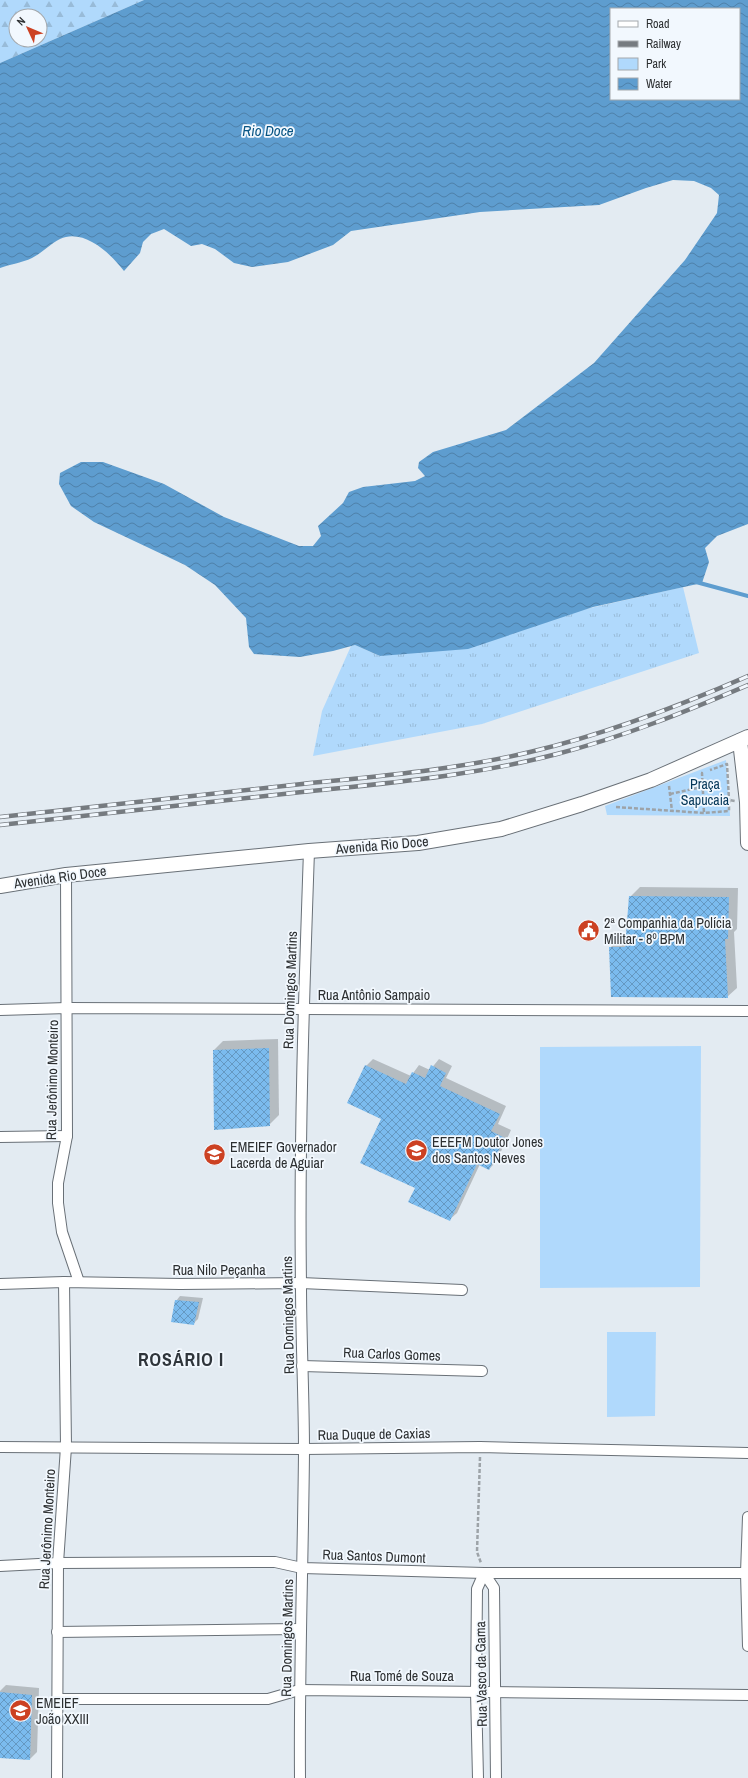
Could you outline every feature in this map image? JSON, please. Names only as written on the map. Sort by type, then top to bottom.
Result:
[{"type":"street","points":[[744,739],[748,843]]},
{"type":"street","name":"Avenida Rio Doce","points":[[0,886],[66,875],[309,851],[418,843],[501,829],[582,804],[651,780],[744,739]]},
{"type":"street","name":"Rua Domingos Martins","points":[[300,1778],[299,1690],[304,1449],[301,1283],[303,1009],[309,851]]},
{"type":"street","name":"Rua Jerônimo Monteiro","points":[[66,875],[68,1008],[67,1136],[59,1177],[58,1203],[62,1232],[79,1282]]},
{"type":"street","name":"Rua Antônio Sampaio","points":[[0,1010],[68,1008],[748,1011]]},
{"type":"street","points":[[0,1137],[67,1136]]},
{"type":"street","name":"Rua Jerônimo Monteiro","points":[[57,1778],[58,1563],[66,1447],[64,1282]]},
{"type":"street","name":"Rua Nilo Peçanha","points":[[0,1284],[64,1282],[180,1284],[301,1283],[462,1290]]},
{"type":"street","name":"Rua Carlos Gomes","points":[[302,1366],[482,1371]]},
{"type":"street","name":"Rua Duque de Caxias","points":[[0,1447],[304,1449],[480,1447],[748,1453]]},
{"type":"street","points":[[748,1517],[748,1646]]},
{"type":"street","name":"Rua Santos Dumont","points":[[0,1566],[58,1563],[275,1562],[302,1568],[484,1573],[747,1573]]},
{"type":"street","name":"Rua Vasco da Gama","points":[[478,1778],[476,1691],[477,1589],[484,1573]]},
{"type":"street","name":"Rua Vasco da Gama","points":[[484,1573],[494,1588],[496,1778]]},
{"type":"street","points":[[57,1632],[301,1629]]},
{"type":"street","name":"Rua Tomé de Souza","points":[[57,1699],[268,1699],[299,1690],[748,1695]]},
{"type":"path","points":[[621,804],[614,807],[704,813],[730,811],[726,764],[695,775]]},
{"type":"path","points":[[702,773],[704,813]]},
{"type":"path","points":[[662,788],[676,783]]},
{"type":"path","points":[[669,786],[672,811]]},
{"type":"path","points":[[670,794],[702,787]]},
{"type":"path","points":[[703,800],[729,800]]},
{"type":"path","points":[[480,1447],[477,1552],[484,1573]]},
{"type":"green space","points":[[0,0],[144,0],[48,42],[48,8],[8,8],[8,48],[34,48],[0,63]]},
{"type":"green space","points":[[683,587],[699,653],[482,724],[313,756],[322,711],[351,646],[355,645],[380,656]]},
{"type":"green space","name":"Praça Sapucaia","points":[[726,760],[730,816],[607,815],[605,806]]},
{"type":"green space","points":[[701,1046],[700,1287],[540,1288],[540,1047]]},
{"type":"green space","points":[[607,1332],[656,1332],[655,1416],[607,1417]]},
{"type":"water","name":"Rio Doce","points":[[144,0],[748,0],[748,524],[717,536],[705,548],[709,562],[702,583],[593,607],[468,649],[380,656],[355,645],[300,657],[254,654],[249,647],[246,618],[215,585],[185,565],[94,522],[71,506],[59,484],[60,473],[81,462],[103,462],[164,484],[224,517],[299,546],[313,546],[321,536],[318,526],[343,503],[349,492],[363,487],[415,481],[425,476],[418,468],[419,462],[433,452],[506,430],[594,363],[685,260],[717,213],[719,195],[711,188],[694,181],[673,180],[599,205],[480,212],[351,231],[333,245],[288,262],[252,267],[234,263],[215,249],[202,244],[191,246],[164,229],[151,234],[143,242],[140,253],[124,271],[112,257],[96,244],[78,237],[60,239],[32,258],[0,268],[0,63],[34,48],[48,48],[48,42]]},
{"type":"building","points":[[629,896],[729,897],[728,939],[725,939],[728,998],[611,997],[609,947],[625,947]]},
{"type":"building","points":[[269,1048],[270,1126],[214,1130],[213,1050]]},
{"type":"building","points":[[365,1065],[406,1084],[412,1072],[425,1078],[431,1065],[446,1073],[440,1086],[500,1114],[491,1131],[505,1138],[489,1170],[477,1164],[450,1221],[408,1202],[415,1188],[360,1163],[381,1119],[347,1103]]},
{"type":"building","points":[[175,1300],[199,1302],[194,1325],[171,1322]]},
{"type":"building","points":[[0,1692],[32,1695],[30,1760],[0,1758]]},
{"type":"waterway","points":[[696,582],[748,596]]},
{"type":"railway","points":[[0,817],[388,775],[445,768],[502,758],[558,745],[614,728],[668,709],[748,676]]},
{"type":"railway","points":[[0,825],[398,782],[494,768],[525,762],[606,740],[677,714],[748,685]]},
{"type":"place","name":"2ª Companhia da Polícia Militar - 8º BPM","points":[[588,931]]},
{"type":"place","name":"EEEFM Doutor Jones dos Santos Neves","points":[[416,1150]]},
{"type":"place","name":"EMEIEF Governador Lacerda de Aguiar","points":[[215,1155]]},
{"type":"place","name":"EMEIEF João XXIII","points":[[21,1711]]},
{"type":"district","name":"ROSÁRIO I","points":[[181,1359]]}]
